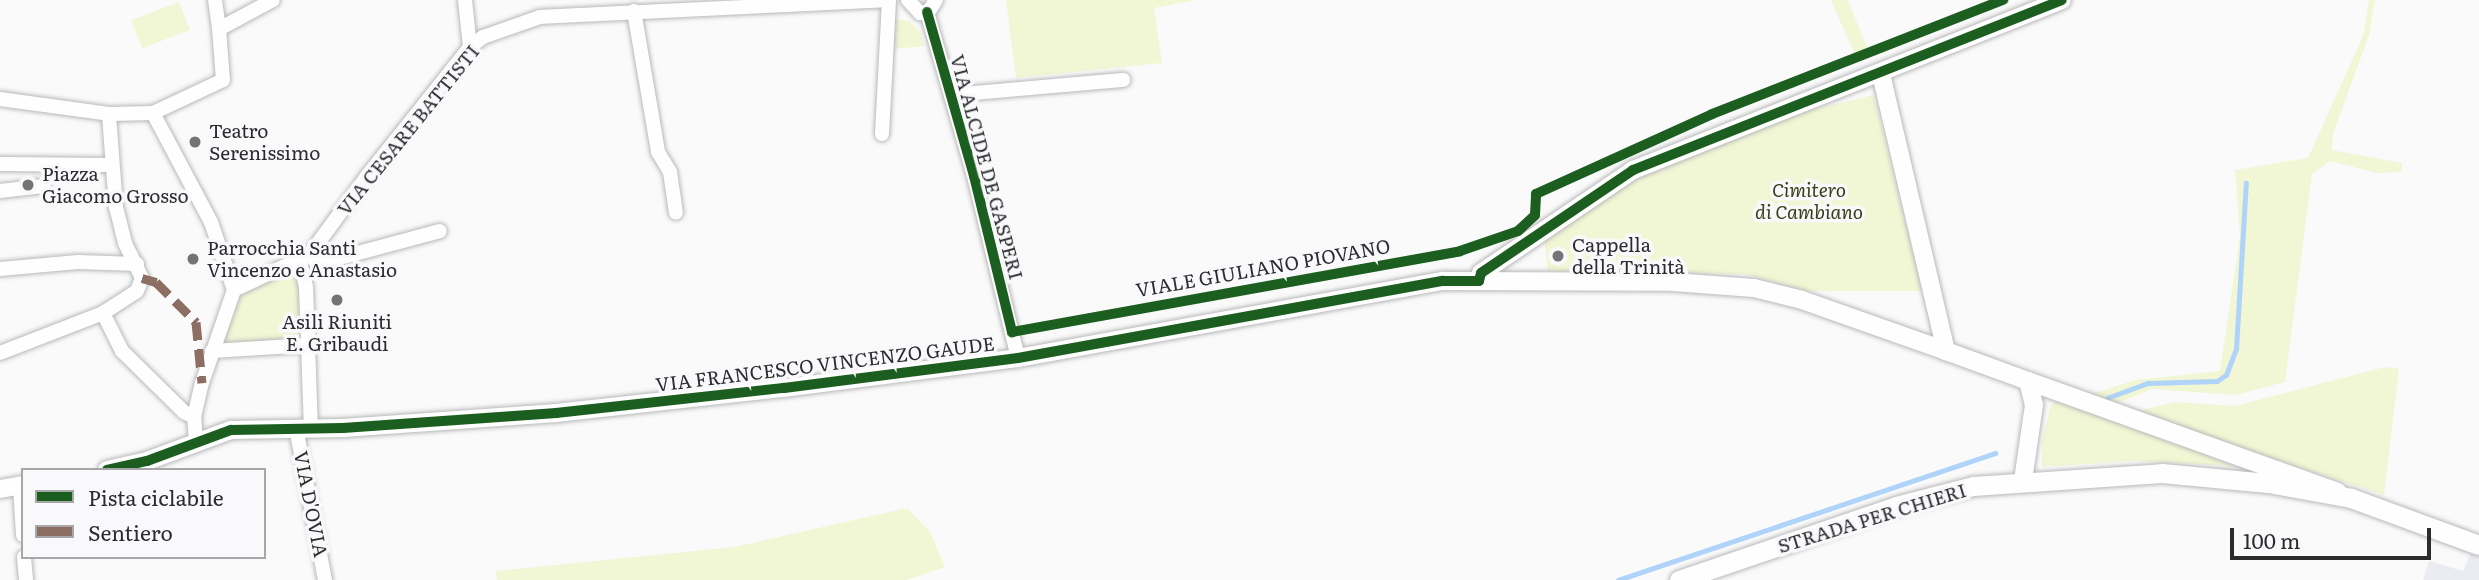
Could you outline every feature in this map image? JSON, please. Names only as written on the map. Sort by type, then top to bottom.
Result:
[{"type":"main road","name":"STRADA PER CHIERI","points":[[1679,580],[1896,506],[1973,486],[2023,480],[2162,473],[2268,483],[2351,498],[2479,545]]},
{"type":"street","points":[[0,99],[109,114],[153,113],[223,80],[215,0]]},
{"type":"street","points":[[219,29],[273,0]]},
{"type":"street","points":[[465,0],[470,47]]},
{"type":"street","points":[[882,134],[889,0]]},
{"type":"street","name":"VIA CESARE BATTISTI","points":[[234,290],[305,258],[470,47],[504,28],[540,17],[716,4],[889,0]]},
{"type":"street","points":[[908,0],[915,11],[931,6]]},
{"type":"street","points":[[1479,281],[1481,273],[1633,170],[1881,74],[2062,0]]},
{"type":"street","name":"VIA ALCIDE DE GASPERI","points":[[931,6],[1018,358]]},
{"type":"street","points":[[634,10],[658,152],[670,172],[676,214]]},
{"type":"street","points":[[1881,74],[1946,351]]},
{"type":"street","name":"VIA ALCIDE DE GASPERI","points":[[951,95],[1123,80]]},
{"type":"street","points":[[153,113],[211,222],[234,290],[212,351],[194,417],[196,443]]},
{"type":"street","points":[[0,353],[103,313],[137,291],[142,278],[125,243],[110,165],[109,114]]},
{"type":"street","points":[[0,164],[110,165]]},
{"type":"street","points":[[0,191],[44,186]]},
{"type":"street","points":[[305,258],[317,264],[440,231]]},
{"type":"street","name":"VIA D'OVIA","points":[[305,258],[309,345],[303,428],[325,580]]},
{"type":"street","points":[[0,269],[78,262],[137,264]]},
{"type":"street","name":"VIA FRANCESCO VINCENZO GAUDE","points":[[114,468],[231,430],[303,428],[651,404],[1018,358],[1443,281],[1695,282],[1754,288],[1802,300],[2322,484],[2351,498]]},
{"type":"street","points":[[103,313],[122,351],[184,412],[194,417]]},
{"type":"street","points":[[212,351],[309,345]]},
{"type":"street","points":[[2023,480],[2034,405],[2028,381]]},
{"type":"street","points":[[0,489],[21,486]]},
{"type":"street","points":[[24,559],[26,580]]},
{"type":"shaded area","points":[[2472,550],[2479,553],[2479,580],[2423,580],[2429,561],[2463,571]]},
{"type":"green space","points":[[1006,0],[1197,0],[1154,8],[1162,63],[1016,78]]},
{"type":"green space","points":[[1831,0],[1848,0],[1867,48],[1854,53]]},
{"type":"green space","points":[[2369,0],[2375,0],[2369,35],[2333,134],[2332,150],[2402,163],[2401,172],[2377,173],[2330,161],[2312,174],[2285,382],[2235,395],[2152,389],[2110,406],[2088,395],[2136,380],[2220,371],[2240,236],[2235,170],[2308,158],[2363,36]]},
{"type":"green space","points":[[179,2],[190,30],[142,48],[131,20]]},
{"type":"green space","points":[[895,19],[909,21],[921,33],[924,46],[894,49]]},
{"type":"green space","name":"Cimitero di Cambiano","points":[[1874,95],[1922,291],[1808,291],[1744,274],[1548,271],[1544,237],[1625,181],[1780,117]]},
{"type":"green space","points":[[299,269],[307,343],[218,350],[237,294]]},
{"type":"green space","points":[[2385,367],[2399,369],[2384,495],[2130,413],[2174,402],[2235,406]]},
{"type":"green space","points":[[2062,396],[2235,466],[2133,461],[2042,467],[2042,440],[2051,405]]},
{"type":"green space","points":[[907,508],[930,532],[945,567],[906,580],[497,580],[495,571],[734,547]]},
{"type":"waterway","points":[[2107,398],[2148,383],[2217,381],[2226,375],[2236,349],[2246,183]]},
{"type":"waterway","points":[[1618,580],[1995,453]]},
{"type":"marked path","points":[[142,278],[156,282],[196,322],[202,383]]},
{"type":"cycle path","name":"VIALE GIULIANO PIOVANO","points":[[927,12],[974,176],[1012,332],[1460,251],[1518,231],[1535,215],[1536,194],[1712,114],[2003,0]]},
{"type":"cycle path","points":[[116,468],[147,461],[231,430],[343,428],[556,413],[784,388],[1018,358],[1443,281],[1479,281],[1481,273],[1633,170],[2062,0]]},
{"type":"place","name":"Teatro Serenissimo","points":[[195,142]]},
{"type":"place","name":"Piazza Giacomo Grosso","points":[[28,185]]},
{"type":"place","name":"Cappella della Trinità","points":[[1558,256]]},
{"type":"place","name":"Parrocchia Santi Vincenzo e Anastasio","points":[[193,259]]},
{"type":"place","name":"Asili Riuniti E. Gribaudi","points":[[337,300]]}]
